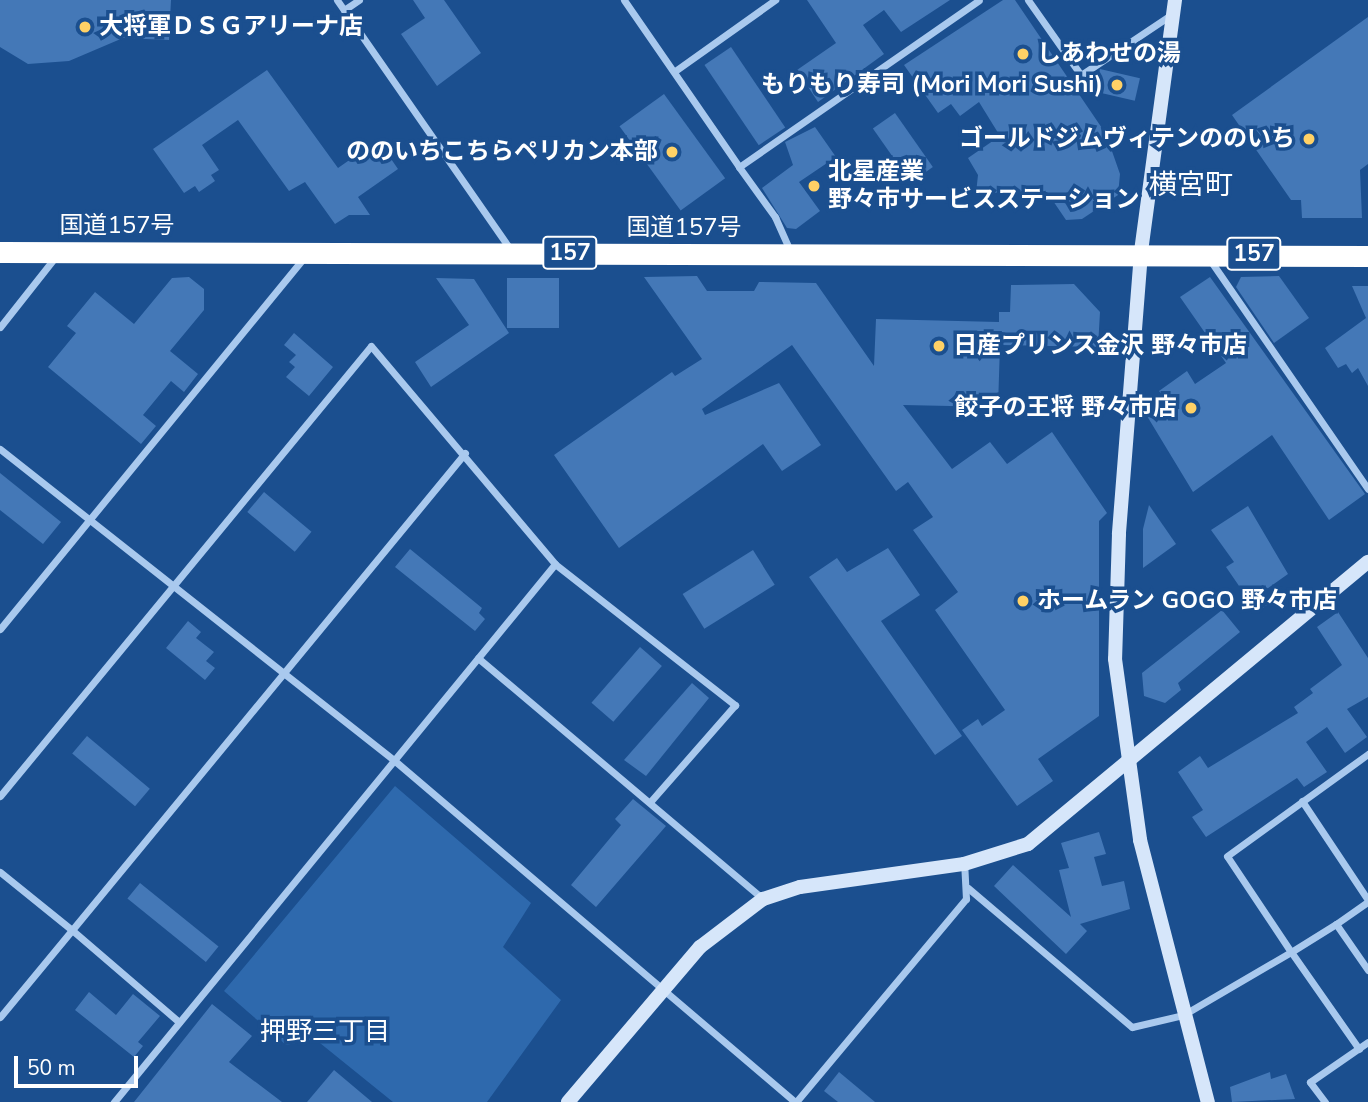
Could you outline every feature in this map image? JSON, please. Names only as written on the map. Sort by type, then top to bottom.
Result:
[{"type":"highway","name":"国道157号","points":[[0,252],[1205,253],[1368,256]]},
{"type":"main road","points":[[1174,7],[1141,253],[1119,534],[1115,659],[1127,761],[1156,914],[1208,1102]]},
{"type":"main road","points":[[568,1102],[662,989],[716,931],[763,899],[800,887],[964,864],[1028,844],[1368,562]]},
{"type":"street","points":[[337,0],[512,252]]},
{"type":"street","points":[[344,10],[359,0]]},
{"type":"street","points":[[624,0],[775,217],[792,254]]},
{"type":"street","points":[[674,71],[775,0]]},
{"type":"street","points":[[739,167],[979,0]]},
{"type":"street","points":[[1028,0],[1081,75],[1174,7]]},
{"type":"street","points":[[0,327],[58,253]]},
{"type":"street","points":[[1205,253],[1368,489]]},
{"type":"street","points":[[0,629],[306,254]]},
{"type":"street","points":[[0,796],[371,346],[465,453],[555,564],[735,705],[650,802]]},
{"type":"street","points":[[0,449],[395,761],[795,1102],[966,899],[968,888],[964,864]]},
{"type":"street","points":[[0,1017],[465,453]]},
{"type":"street","points":[[114,1102],[555,564]]},
{"type":"street","points":[[478,658],[763,899]]},
{"type":"street","points":[[1359,1049],[1227,856],[1368,754]]},
{"type":"street","points":[[968,888],[1132,1027],[1183,1015],[1291,952],[1368,901],[1301,801]]},
{"type":"street","points":[[0,872],[179,1022]]},
{"type":"street","points":[[1336,924],[1368,970]]},
{"type":"street","points":[[1325,1102],[1310,1082],[1368,1042]]},
{"type":"shaded area","points":[[395,786],[531,903],[503,947],[561,1000],[487,1102],[393,1102],[315,1039],[286,1045],[224,991]]},
{"type":"building","name":"大将軍ＤＳＧアリーナ店","points":[[0,0],[171,0],[169,40],[123,38],[69,61],[28,64],[0,47]]},
{"type":"building","points":[[413,0],[444,0],[481,53],[437,86],[401,34],[425,18]]},
{"type":"building","points":[[807,0],[950,0],[901,32],[884,10],[863,25],[884,54],[818,102],[797,70],[836,43]]},
{"type":"building","points":[[1003,0],[1015,0],[1106,134],[1120,174],[1118,195],[1082,219],[1066,220],[1047,192],[976,193],[978,175],[968,158],[1000,136],[979,102],[960,116],[951,104],[938,113],[904,65]]},
{"type":"building","name":"ゴールドジムヴィテンののいち","points":[[1368,17],[1368,164],[1360,170],[1362,218],[1302,218],[1301,200],[1291,200],[1232,115]]},
{"type":"building","points":[[731,47],[785,127],[759,145],[704,65]]},
{"type":"building","name":"もりもり寿司 (Mori Mori Sushi)","points":[[1100,69],[1140,78],[1135,101],[1095,91]]},
{"type":"building","points":[[267,70],[338,168],[378,140],[398,169],[358,197],[370,215],[349,215],[335,224],[305,182],[289,191],[238,120],[202,145],[219,170],[211,175],[215,181],[199,192],[195,186],[184,193],[153,149]]},
{"type":"building","name":"ののいちこちらペリカン本部","points":[[664,94],[725,178],[681,210],[620,126]]},
{"type":"building","points":[[895,113],[933,167],[911,183],[873,128]]},
{"type":"building","points":[[815,127],[836,157],[799,182],[820,211],[796,229],[787,228],[762,188],[793,165],[785,142]]},
{"type":"building","points":[[697,276],[707,291],[754,291],[759,282],[816,283],[874,366],[876,319],[999,322],[999,312],[1010,312],[1011,285],[1074,284],[1100,312],[1098,347],[1000,345],[998,407],[903,405],[952,469],[990,442],[1007,464],[1052,432],[1107,513],[1099,521],[1099,716],[1038,759],[1053,781],[1017,806],[962,730],[978,719],[982,726],[1005,710],[935,610],[958,592],[913,530],[933,517],[908,482],[896,491],[792,345],[702,409],[705,415],[779,383],[821,445],[782,471],[763,444],[619,548],[554,455],[672,372],[675,376],[702,359],[644,277]]},
{"type":"building","points":[[1279,276],[1309,318],[1274,343],[1236,287],[1241,277]]},
{"type":"building","points":[[189,277],[204,289],[204,310],[170,351],[198,374],[184,392],[171,381],[143,415],[156,426],[141,444],[48,367],[76,333],[67,326],[95,292],[134,324],[172,278]]},
{"type":"building","points":[[1210,277],[1365,494],[1329,520],[1272,435],[1193,492],[1147,416],[1167,401],[1159,391],[1187,371],[1195,384],[1226,363],[1180,297]]},
{"type":"building","points":[[436,278],[474,279],[509,333],[431,387],[415,362],[469,325]]},
{"type":"building","points":[[507,278],[559,278],[559,328],[507,328]]},
{"type":"building","points":[[1352,286],[1368,286],[1368,386],[1358,368],[1352,373],[1346,364],[1338,368],[1325,348],[1366,318]]},
{"type":"building","points":[[294,333],[333,367],[309,396],[286,377],[295,367],[289,362],[296,355],[284,345]]},
{"type":"building","points":[[0,473],[61,522],[43,544],[0,510]]},
{"type":"building","points":[[264,492],[311,532],[295,552],[247,512]]},
{"type":"building","points":[[1149,505],[1176,544],[1143,568],[1143,529]]},
{"type":"building","points":[[1248,506],[1288,574],[1264,591],[1271,602],[1257,612],[1226,567],[1234,562],[1211,530]]},
{"type":"building","points":[[888,548],[920,595],[881,621],[962,736],[935,755],[809,577],[837,558],[847,572]]},
{"type":"building","points":[[410,549],[482,608],[479,613],[485,619],[475,631],[395,567]]},
{"type":"building","points":[[753,550],[775,585],[704,629],[683,594]]},
{"type":"building","points":[[1222,610],[1240,632],[1178,683],[1181,690],[1165,703],[1144,696],[1142,673]]},
{"type":"building","points":[[1338,612],[1368,658],[1368,697],[1347,709],[1367,737],[1345,753],[1327,727],[1306,742],[1327,772],[1304,787],[1297,778],[1206,837],[1192,817],[1203,810],[1178,772],[1200,756],[1208,768],[1298,713],[1294,707],[1313,693],[1310,689],[1342,665],[1317,627]]},
{"type":"building","points":[[188,621],[201,632],[196,638],[214,652],[206,661],[215,668],[205,680],[166,648]]},
{"type":"building","points":[[640,647],[662,666],[613,722],[591,703]]},
{"type":"building","points":[[692,683],[709,698],[646,776],[624,760]]},
{"type":"building","points":[[87,736],[150,789],[135,806],[72,754]]},
{"type":"building","points":[[633,799],[666,826],[596,907],[571,885],[621,825],[615,819]]},
{"type":"building","points":[[1099,832],[1106,854],[1094,857],[1102,886],[1124,881],[1130,909],[1080,924],[1087,931],[1066,954],[994,886],[1013,865],[1071,917],[1059,870],[1069,868],[1061,843]]},
{"type":"building","points":[[140,883],[218,947],[206,962],[127,899]]},
{"type":"building","points":[[89,992],[116,1015],[133,994],[160,1016],[138,1042],[143,1046],[134,1057],[75,1010]]},
{"type":"building","points":[[212,1004],[252,1036],[229,1062],[282,1102],[134,1102]]},
{"type":"building","points":[[334,1070],[372,1102],[307,1102]]},
{"type":"building","points":[[839,1072],[875,1102],[838,1102],[824,1091]]},
{"type":"building","points":[[1270,1072],[1271,1079],[1286,1074],[1295,1099],[1232,1102],[1230,1087]]},
{"type":"place","name":"大将軍ＤＳＧアリーナ店","points":[[85,27]]},
{"type":"place","name":"しあわせの湯","points":[[1023,54]]},
{"type":"place","name":"もりもり寿司 (Mori Mori Sushi)","points":[[1117,85]]},
{"type":"place","name":"ゴールドジムヴィテンののいち","points":[[1309,139]]},
{"type":"place","name":"ののいちこちらペリカン本部","points":[[672,152]]},
{"type":"place","name":"北星産業 野々市サービスステーション","points":[[814,186]]},
{"type":"place","name":"日産プリンス金沢 野々市店","points":[[939,346]]},
{"type":"place","name":"餃子の王将 野々市店","points":[[1191,408]]},
{"type":"place","name":"ホームラン GOGO 野々市店","points":[[1023,601]]},
{"type":"district","name":"横宮町","points":[[1191,185]]},
{"type":"district","name":"押野三丁目","points":[[325,1032]]}]
